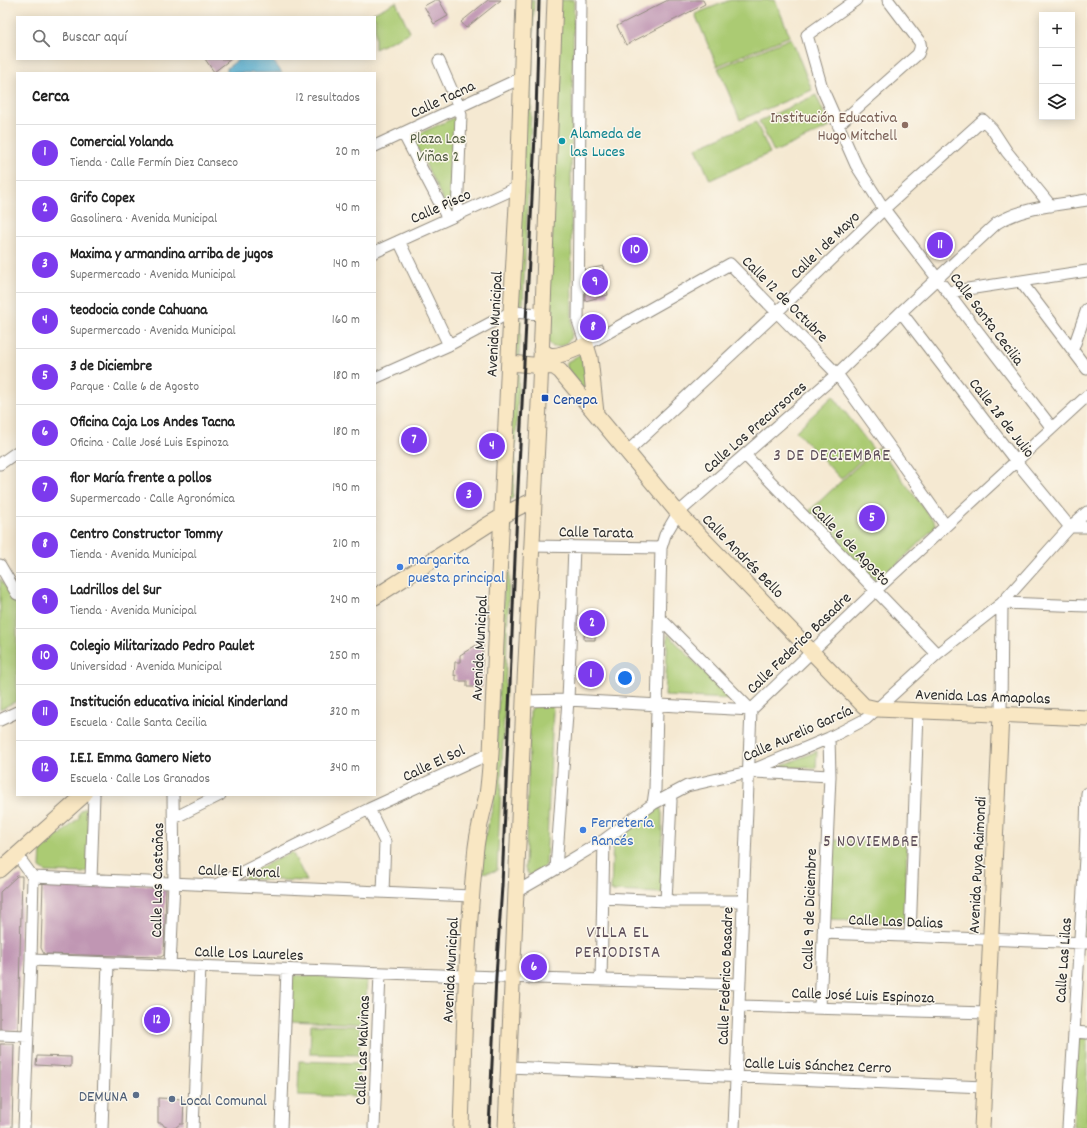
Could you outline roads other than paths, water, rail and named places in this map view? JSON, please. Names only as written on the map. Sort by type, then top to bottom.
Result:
[{"type":"main road","name":"Avenida Municipal","points":[[461,1128],[471,896],[476,842],[487,794],[491,753],[518,188],[524,0]]},
{"type":"main road","points":[[506,1128],[524,701],[541,350],[555,0]]},
{"type":"main road","points":[[586,344],[590,358],[596,413]]},
{"type":"main road","name":"Calle 12 de Octubre","points":[[541,350],[550,355],[557,356],[586,344]]},
{"type":"main road","name":"Calle Andrés Bello","points":[[510,363],[554,367],[560,371],[678,514],[864,706],[878,709]]},
{"type":"main road","points":[[376,596],[502,517],[534,500]]},
{"type":"main road","name":"Avenida Las Amapolas","points":[[878,709],[1087,718]]},
{"type":"main road","name":"Avenida Puya Raimondi","points":[[982,1128],[1001,714]]},
{"type":"main road","points":[[0,870],[83,796]]},
{"type":"street","points":[[581,0],[578,321],[586,344]]},
{"type":"street","name":"Calle Santa Cecilia","points":[[856,0],[807,35],[822,88],[856,165],[884,209],[1052,428]]},
{"type":"street","points":[[838,125],[920,51],[921,46],[919,41],[888,0]]},
{"type":"street","points":[[439,61],[461,114],[453,217]]},
{"type":"street","name":"Calle Tacna","points":[[376,146],[521,78]]},
{"type":"street","name":"Calle 1 de Mayo","points":[[627,452],[777,312],[884,209],[976,128],[983,120],[992,129],[1007,152],[1051,206]]},
{"type":"street","points":[[403,134],[453,217]]},
{"type":"street","name":"Calle Pisco","points":[[376,252],[518,188]]},
{"type":"street","name":"Calle Los Precursores","points":[[653,804],[655,790],[658,704],[661,548],[665,535],[678,514],[837,374],[997,223],[1027,210],[1087,200]]},
{"type":"street","points":[[399,241],[449,345]]},
{"type":"street","name":"Calle 12 de Octubre","points":[[586,344],[730,264],[837,374],[945,525]]},
{"type":"street","points":[[948,292],[1087,271]]},
{"type":"street","points":[[1021,282],[1087,369]]},
{"type":"street","points":[[1073,349],[1087,310]]},
{"type":"street","points":[[376,376],[449,345],[511,312],[542,314]]},
{"type":"street","name":"Calle 28 de Julio","points":[[902,312],[1015,460],[1070,527]]},
{"type":"street","name":"Calle Federico Basadre","points":[[734,1128],[750,710],[875,590],[1015,460],[1087,396]]},
{"type":"street","points":[[0,464],[16,453]]},
{"type":"street","name":"Calle 6 de Agosto","points":[[745,455],[937,654]]},
{"type":"street","name":"Calle Aurelio García","points":[[516,892],[556,870],[604,840],[653,804],[687,786],[748,772],[829,738],[866,719],[937,654],[1002,603],[1070,527],[1087,512]]},
{"type":"street","points":[[1070,527],[1087,527]]},
{"type":"street","name":"Calle Tarata","points":[[531,546],[661,548]]},
{"type":"street","points":[[556,870],[568,700],[574,547]]},
{"type":"street","points":[[0,565],[16,592]]},
{"type":"street","points":[[1002,603],[1087,606]]},
{"type":"street","name":"Avenida Puya Raimondi","points":[[1001,714],[1002,603]]},
{"type":"street","points":[[659,617],[750,710]]},
{"type":"street","points":[[524,701],[568,700],[750,710]]},
{"type":"street","points":[[910,937],[918,711]]},
{"type":"street","points":[[0,720],[16,712]]},
{"type":"street","name":"Calle 9 de Diciembre","points":[[820,1008],[830,776],[829,738]]},
{"type":"street","name":"Calle El Sol","points":[[217,885],[369,809],[491,753]]},
{"type":"street","points":[[748,772],[830,776]]},
{"type":"street","name":"Calle Las Lilas","points":[[1068,1128],[1074,1032],[1083,943],[1087,793]]},
{"type":"street","points":[[666,901],[671,801],[670,795]]},
{"type":"street","points":[[91,879],[94,796]]},
{"type":"street","name":"Calle Las Castañas","points":[[170,965],[174,883],[173,796]]},
{"type":"street","points":[[174,818],[218,796]]},
{"type":"street","points":[[369,809],[384,842],[383,892]]},
{"type":"street","points":[[601,980],[604,840]]},
{"type":"street","points":[[17,855],[33,877],[24,1128]]},
{"type":"street","name":"Calle El Moral","points":[[33,877],[471,896]]},
{"type":"street","points":[[603,898],[743,902]]},
{"type":"street","name":"Calle Las Dalias","points":[[823,934],[1083,943]]},
{"type":"street","name":"Calle Los Laureles","points":[[31,960],[467,976]]},
{"type":"street","points":[[102,1128],[108,963]]},
{"type":"street","points":[[194,1128],[200,966]]},
{"type":"street","points":[[281,1128],[287,970]]},
{"type":"street","name":"Calle Las Malvinas","points":[[374,1128],[380,973]]},
{"type":"street","points":[[467,976],[740,984]]},
{"type":"street","name":"Calle José Luis Espinoza","points":[[739,1006],[987,1013]]},
{"type":"street","points":[[1074,1032],[1087,1033]]},
{"type":"street","points":[[0,1036],[28,1036]]},
{"type":"street","name":"Calle Luis Sánchez Cerro","points":[[508,1067],[984,1087]]},
{"type":"water","points":[[238,60],[273,60],[281,72],[227,72],[227,68]]},
{"type":"railway","points":[[489,1128],[502,886],[517,508],[536,115],[539,0]]},
{"type":"place","name":"Institución Educativa Hugo Mitchell","points":[[905,125]]},
{"type":"place","name":"Alameda de las Luces","points":[[562,141]]},
{"type":"place","name":"Institución educativa inicial Kinderland","points":[[940,245]]},
{"type":"place","name":"Colegio Militarizado Pedro Paulet","points":[[635,250]]},
{"type":"place","name":"Ladrillos del Sur","points":[[595,282]]},
{"type":"place","name":"Centro Constructor Tommy","points":[[593,327]]},
{"type":"place","name":"Cenepa","points":[[545,398]]},
{"type":"place","name":"flor María frente a pollos","points":[[414,440]]},
{"type":"place","name":"teodocia conde Cahuana","points":[[492,446]]},
{"type":"place","name":"Maxima y armandina arriba de jugos","points":[[469,495]]},
{"type":"place","name":"3 de Diciembre","points":[[872,518]]},
{"type":"place","name":"margarita puesta principal","points":[[400,567]]},
{"type":"place","name":"Grifo Copex","points":[[592,623]]},
{"type":"place","name":"Comercial Yolanda","points":[[591,674]]},
{"type":"place","name":"Ferretería Rancés","points":[[583,830]]},
{"type":"place","name":"Oficina Caja Los Andes Tacna","points":[[534,967]]},
{"type":"place","name":"I.E.I. Emma Gamero Nieto","points":[[157,1020]]},
{"type":"place","name":"DEMUNA","points":[[136,1095]]},
{"type":"place","name":"Local Comunal","points":[[172,1099]]},
{"type":"district","name":"3 DE DECIEMBRE","points":[[832,454]]},
{"type":"district","name":"5 NOVIEMBRE","points":[[871,840]]},
{"type":"district","name":"VILLA EL PERIODISTA","points":[[618,941]]},
{"type":"park label","name":"Plaza Las Viñas 2","points":[[438,146]]}]
